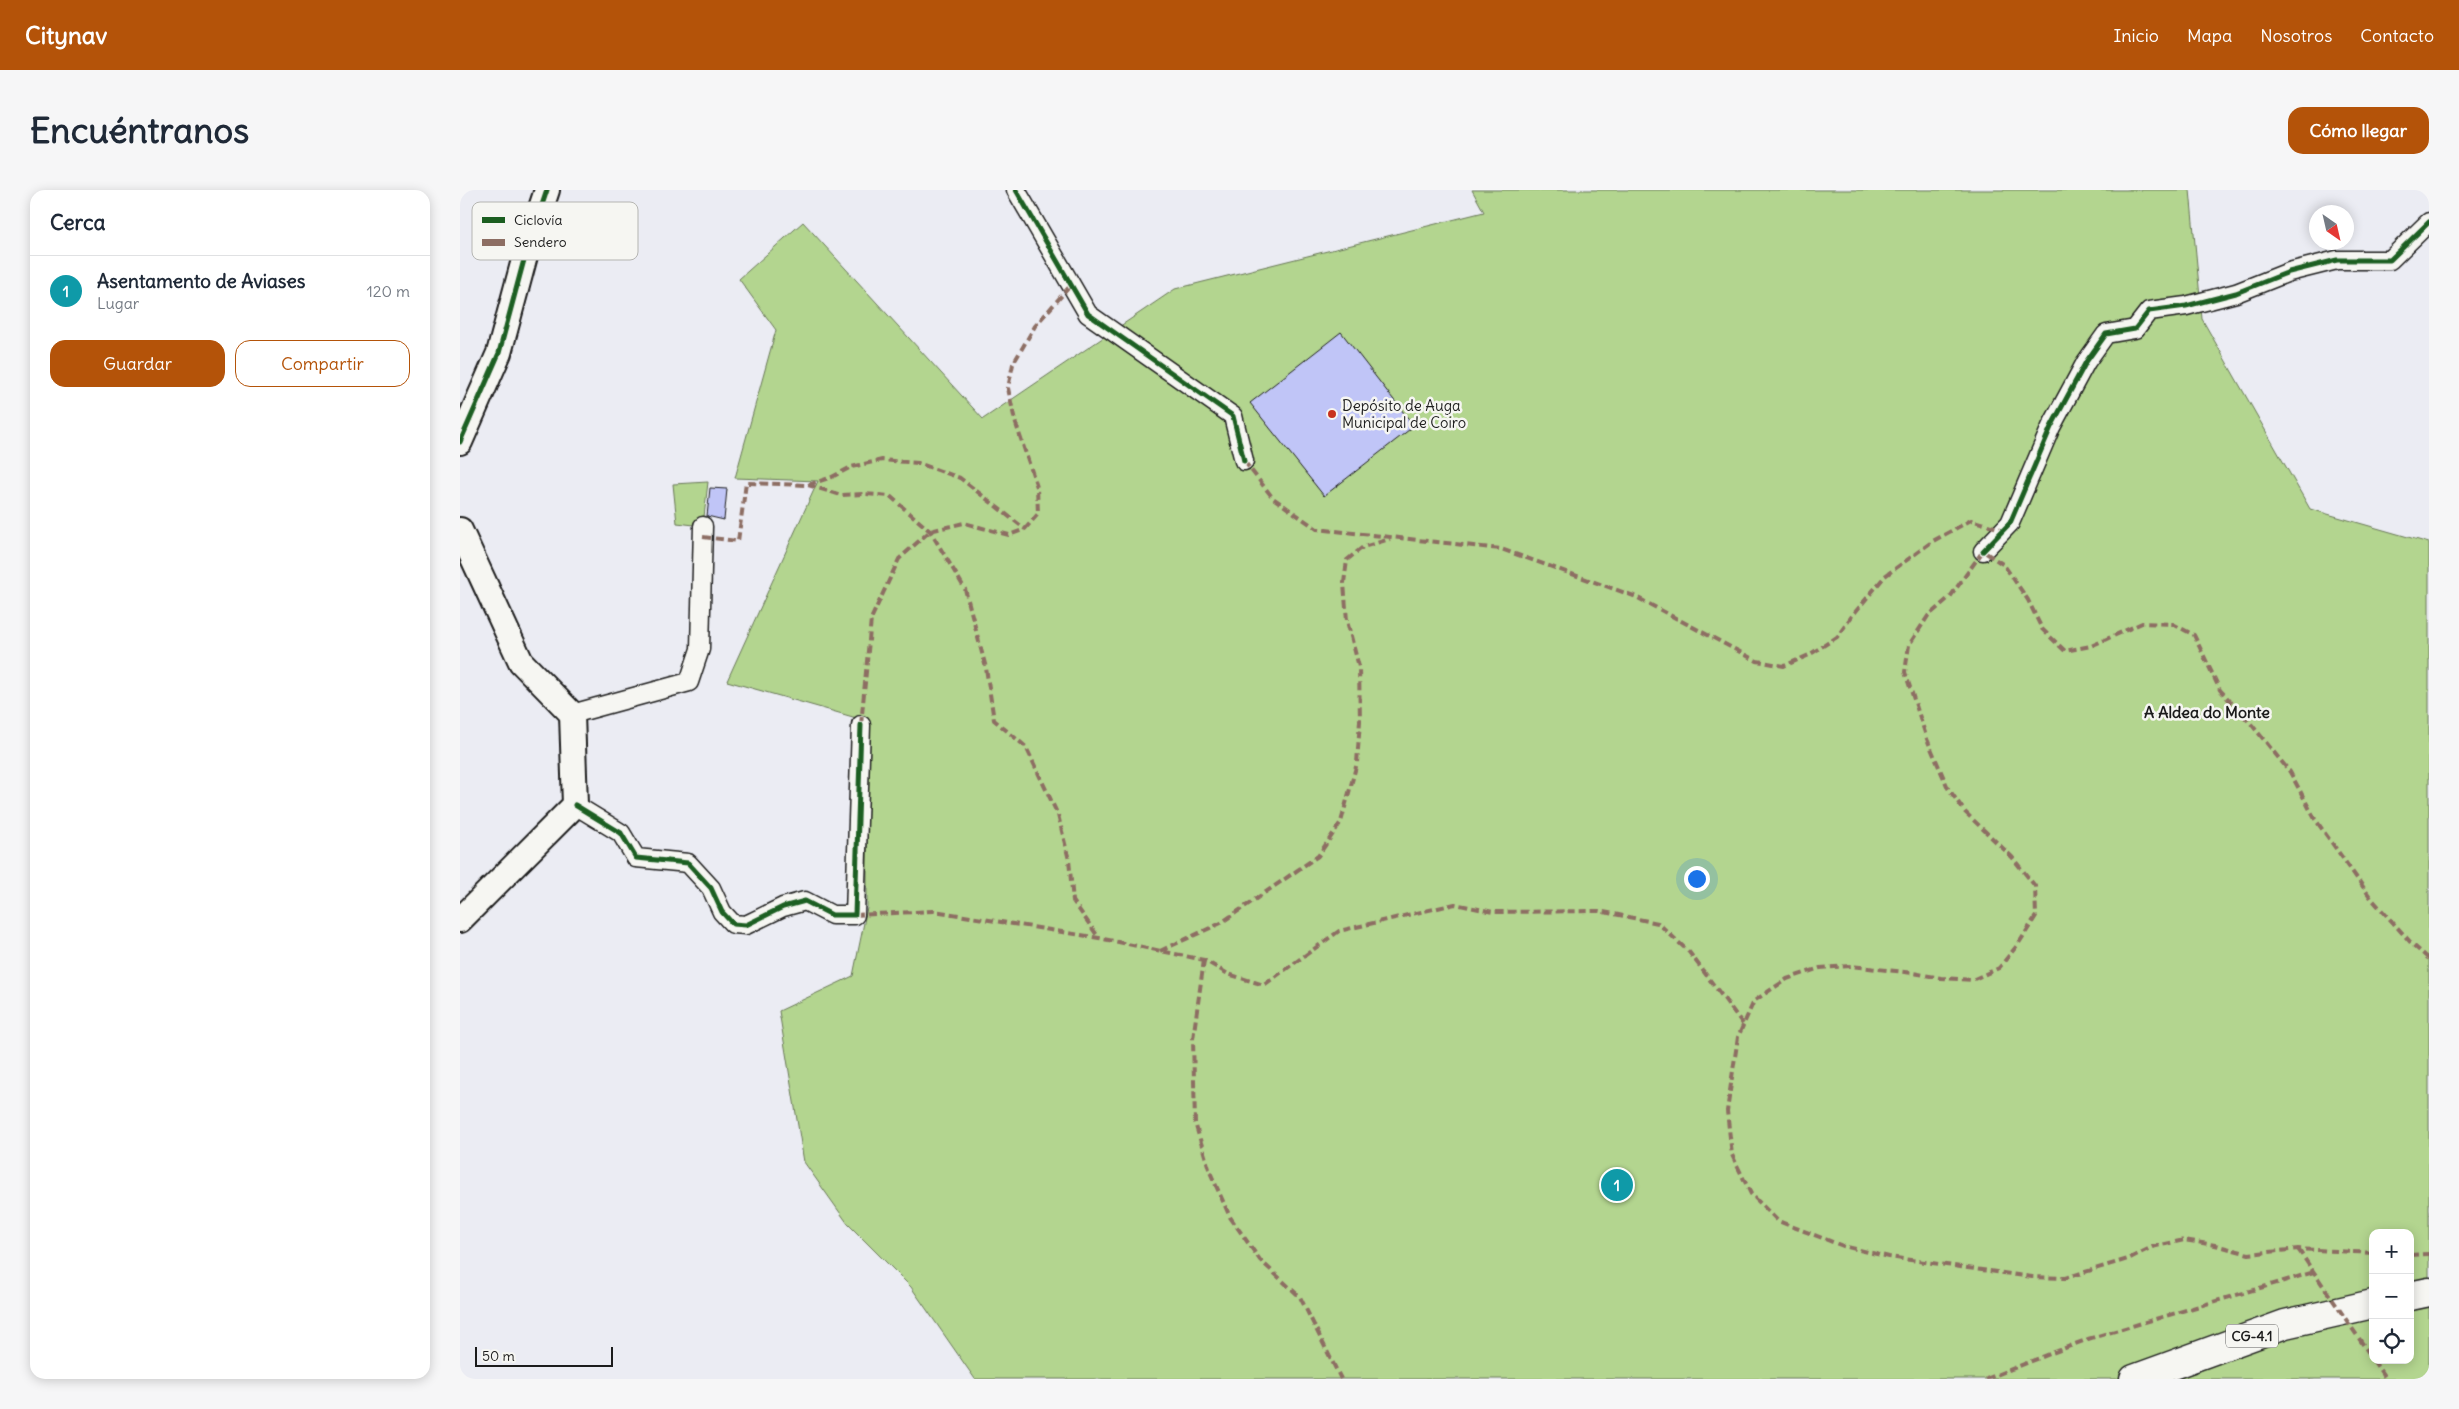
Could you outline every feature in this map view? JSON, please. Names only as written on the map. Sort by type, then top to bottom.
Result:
[{"type":"highway","points":[[2414,1295],[2429,1292]]},
{"type":"highway","name":"CG-4.1","points":[[2134,1379],[2285,1324],[2369,1305]]},
{"type":"street","points":[[543,202],[547,190]]},
{"type":"street","points":[[1016,190],[1088,314],[1233,416],[1244,461]]},
{"type":"street","points":[[1983,551],[2010,523],[2051,427],[2086,362],[2106,334],[2134,329],[2149,311],[2186,306],[2236,293],[2289,272],[2337,260],[2390,260],[2429,222]]},
{"type":"street","points":[[460,442],[499,353],[523,260]]},
{"type":"street","points":[[572,714],[689,682],[700,649],[704,526]]},
{"type":"street","points":[[460,530],[521,662],[572,714],[576,805],[460,920]]},
{"type":"street","points":[[576,805],[621,833],[636,858],[688,863],[711,888],[722,912],[733,924],[746,925],[782,907],[805,901],[832,916],[855,915],[861,725]]},
{"type":"green space","points":[[1472,190],[2190,190],[2202,319],[2310,509],[2429,543],[2429,1379],[975,1379],[911,1287],[848,1224],[804,1162],[779,1011],[853,976],[867,908],[867,721],[727,681],[818,481],[735,478],[776,330],[739,279],[803,222],[983,419],[1175,289],[1484,212]]},
{"type":"green space","points":[[708,482],[703,526],[677,523],[673,484]]},
{"type":"building","name":"Depósito de Auga Municipal de Coiro","points":[[1341,332],[1414,426],[1324,496],[1250,403]]},
{"type":"building","points":[[710,488],[727,489],[724,520],[707,516]]},
{"type":"marked path","points":[[861,725],[871,619],[899,559],[930,531],[964,523],[1009,535],[1025,529],[1038,514],[1037,487],[1015,421],[1008,388],[1013,364],[1035,326],[1071,285]]},
{"type":"marked path","points":[[703,537],[738,541],[746,483],[808,485],[832,477],[851,467],[882,460],[918,463],[960,478],[1025,529]]},
{"type":"marked path","points":[[1244,461],[1273,498],[1317,529],[1501,549],[1634,596],[1757,661],[1784,666],[1809,655],[1837,637],[1885,576],[1933,541],[1971,520],[2004,530]]},
{"type":"marked path","points":[[808,485],[841,495],[890,496],[930,531],[965,589],[986,668],[994,720],[1026,747],[1058,815],[1069,860],[1073,901],[1099,938]]},
{"type":"marked path","points":[[1160,951],[1221,923],[1318,856],[1341,822],[1357,763],[1360,721],[1359,667],[1347,621],[1344,583],[1347,560],[1363,547],[1390,539]]},
{"type":"marked path","points":[[2369,1253],[2298,1249],[2249,1254],[2215,1245],[2184,1240],[2152,1247],[2128,1259],[2065,1278],[2032,1277],[1889,1257],[1843,1246],[1778,1221],[1751,1194],[1732,1155],[1727,1111],[1738,1037],[1754,1001],[1787,979],[1820,968],[1851,966],[1941,978],[1972,980],[1999,968],[2019,943],[2036,916],[2035,886],[2012,857],[1965,812],[1948,788],[1927,739],[1905,672],[1909,645],[1928,616],[1950,597],[1983,551],[2004,565],[2028,600],[2042,629],[2065,651],[2091,646],[2142,623],[2173,624],[2194,635],[2220,690],[2252,725],[2290,772],[2315,819],[2371,898],[2412,944],[2429,959]]},
{"type":"marked path","points":[[855,915],[934,911],[1099,938],[1204,960],[1228,974],[1264,985],[1339,931],[1455,904],[1493,912],[1599,911],[1658,923],[1689,952],[1743,1024]]},
{"type":"marked path","points":[[1204,960],[1193,1039],[1195,1123],[1210,1172],[1230,1217],[1260,1260],[1300,1297],[1341,1379]]},
{"type":"marked path","points":[[2298,1249],[2369,1353]]},
{"type":"marked path","points":[[2414,1255],[2429,1254]]},
{"type":"marked path","points":[[1986,1379],[2088,1339],[2314,1272]]},
{"type":"marked path","points":[[2376,1364],[2386,1379]]},
{"type":"cycle path","points":[[543,202],[547,190]]},
{"type":"cycle path","points":[[1016,190],[1088,314],[1233,416],[1244,461]]},
{"type":"cycle path","points":[[1983,551],[2010,523],[2051,427],[2086,362],[2106,334],[2135,329],[2149,311],[2186,306],[2236,293],[2289,272],[2337,260],[2390,260],[2429,222]]},
{"type":"cycle path","points":[[460,442],[499,353],[524,260]]},
{"type":"cycle path","points":[[575,805],[621,833],[636,858],[688,863],[711,888],[722,912],[733,924],[746,925],[783,907],[805,901],[832,915],[855,915],[861,725]]},
{"type":"place","name":"Depósito de Auga Municipal de Coiro","points":[[1332,414]]},
{"type":"place","name":"Asentamento de Aviases","points":[[1617,1185]]},
{"type":"district","name":"A Aldea do Monte","points":[[2207,712]]}]
